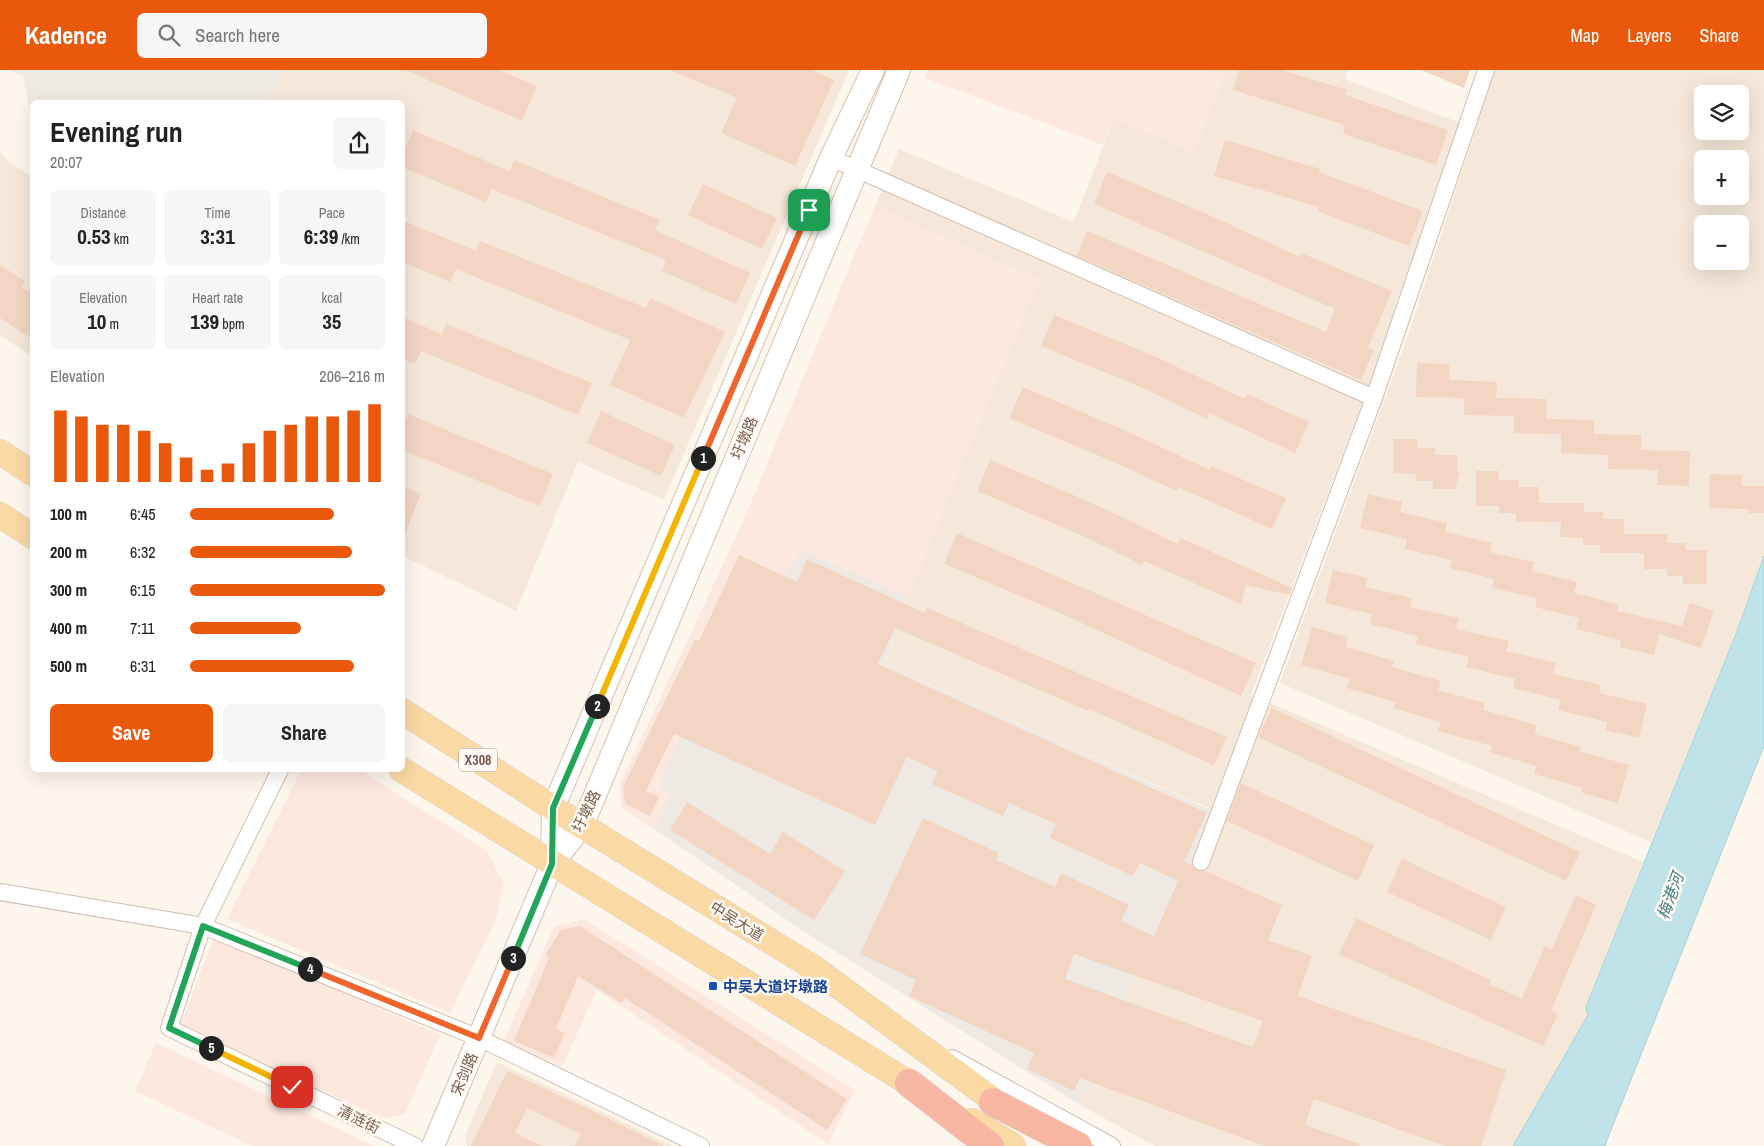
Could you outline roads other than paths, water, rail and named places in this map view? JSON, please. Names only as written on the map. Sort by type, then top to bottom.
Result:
[{"type":"highway","points":[[909,1083],[990,1146]]},
{"type":"highway","points":[[993,1102],[1078,1146]]},
{"type":"main road","name":"圩墩路","points":[[552,864],[553,808],[831,158],[873,70]]},
{"type":"main road","name":"圩墩路","points":[[552,864],[582,826],[856,168],[899,70]]},
{"type":"main road","points":[[0,452],[30,472]]},
{"type":"main road","points":[[0,515],[30,535]]},
{"type":"main road","name":"中吴大道","points":[[405,713],[553,808],[814,968],[993,1102],[1061,1146]]},
{"type":"main road","points":[[405,772],[1013,1146]]},
{"type":"main road","name":"宋剑路","points":[[433,1146],[552,864]]},
{"type":"street","points":[[1201,862],[1374,398],[1486,70]]},
{"type":"street","points":[[831,158],[1374,398]]},
{"type":"street","points":[[203,926],[279,772]]},
{"type":"street","points":[[0,892],[203,926],[479,1038],[701,1146]]},
{"type":"street","name":"清涟街","points":[[203,926],[169,1028],[415,1146]]},
{"type":"street","points":[[883,1019],[1112,1146]]},
{"type":"water","name":"梅港河","points":[[1764,556],[1764,746],[1605,1146],[1513,1146],[1588,1015],[1586,1007],[1736,634]]},
{"type":"place","name":"中吴大道圩墩路","points":[[713,986]]}]
